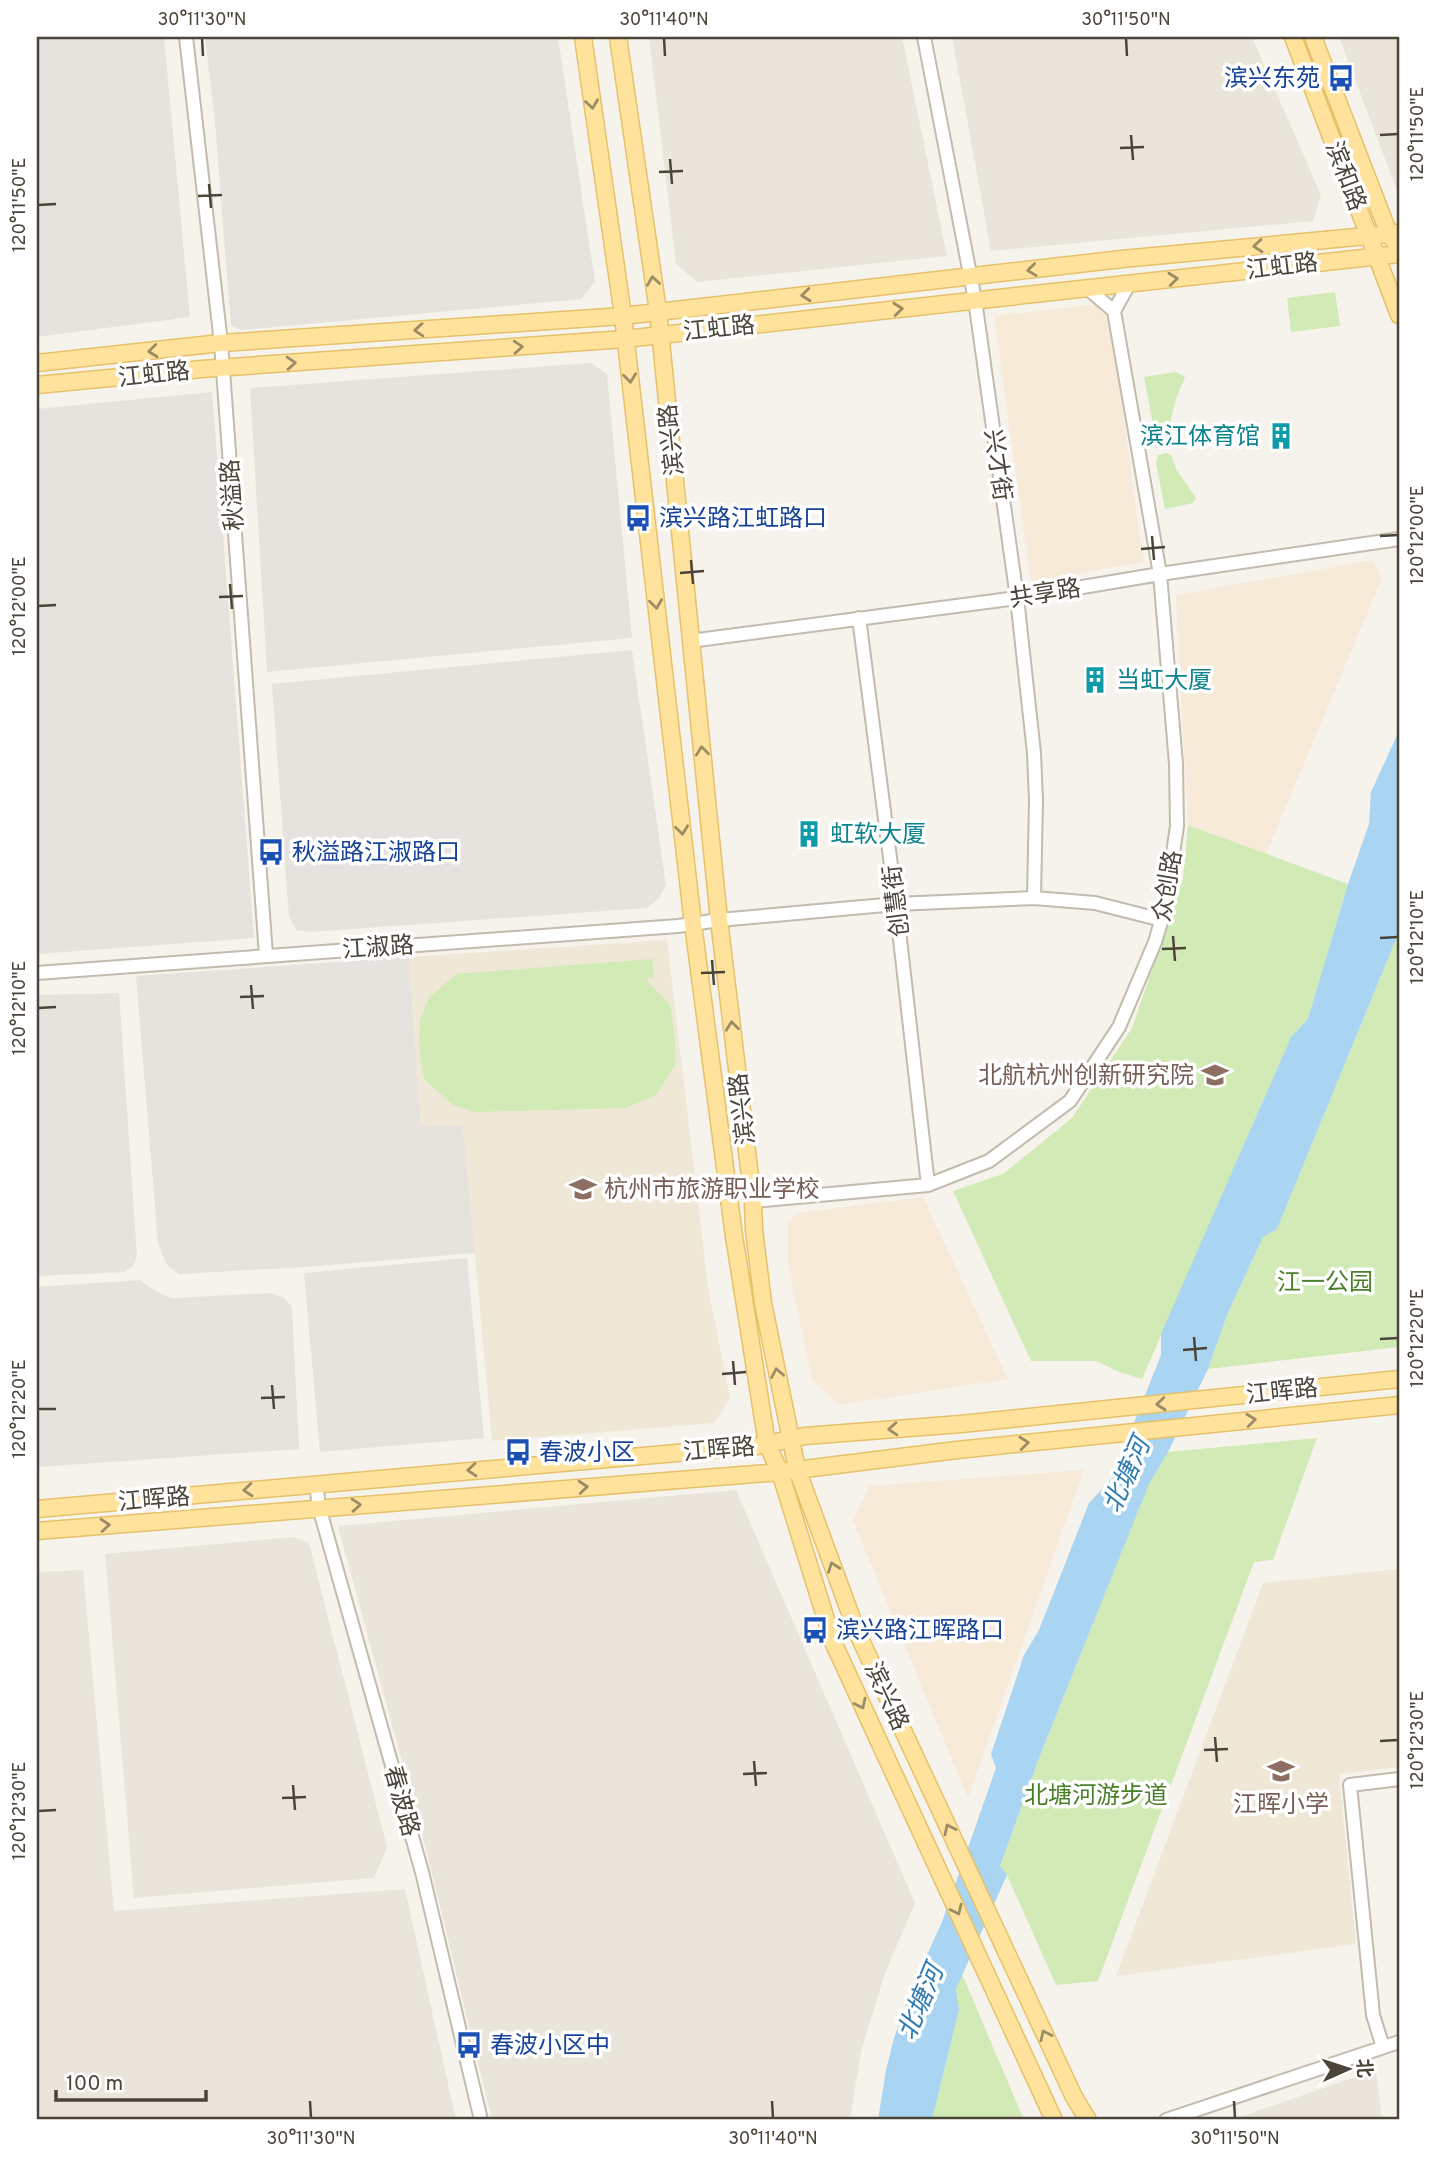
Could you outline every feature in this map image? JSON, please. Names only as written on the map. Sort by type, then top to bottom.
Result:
[{"type":"main road","name":"滨兴路","points":[[583,37],[623,316],[693,924],[734,1236],[767,1444],[780,1472],[832,1642],[1051,2114]]},
{"type":"main road","name":"滨兴路","points":[[618,37],[658,311],[719,920],[763,1303],[797,1469],[857,1632],[1074,2097],[1088,2120]]},
{"type":"main road","name":"滨和路","points":[[1293,37],[1399,315]]},
{"type":"main road","name":"滨和路","points":[[1313,37],[1399,251]]},
{"type":"main road","name":"江虹路","points":[[37,363],[221,343],[623,316],[1122,260],[1394,233]]},
{"type":"main road","name":"江虹路","points":[[37,385],[223,368],[625,339],[1129,284],[1399,251]]},
{"type":"main road","name":"江晖路","points":[[37,1509],[767,1444],[805,1436],[961,1424],[1399,1379]]},
{"type":"main road","name":"江晖路","points":[[37,1531],[780,1472],[957,1450],[1399,1405]]},
{"type":"street","name":"秋溢路","points":[[186,37],[221,343],[266,955]]},
{"type":"street","name":"兴才街","points":[[924,37],[975,300],[1017,598],[1034,764],[1034,898]]},
{"type":"street","points":[[1087,288],[1114,311],[1129,284]]},
{"type":"street","name":"众创路","points":[[753,1201],[928,1185],[989,1161],[1070,1101],[1119,1027],[1155,942],[1162,920],[1177,826],[1170,673],[1160,574],[1114,311]]},
{"type":"street","name":"共享路","points":[[690,641],[1017,598],[1399,539]]},
{"type":"street","name":"创慧街","points":[[859,618],[896,904],[928,1185]]},
{"type":"street","name":"江淑路","points":[[37,973],[693,924],[896,904],[1034,898],[1095,903],[1162,920]]},
{"type":"street","name":"春波路","points":[[316,1484],[319,1507],[422,1872],[481,2120]]},
{"type":"street","points":[[1383,2047],[1373,2015],[1350,1786],[1399,1779]]},
{"type":"street","points":[[1166,2120],[1399,2042]]},
{"type":"shaded area","points":[[37,37],[164,37],[190,317],[37,337]]},
{"type":"shaded area","points":[[205,37],[558,37],[595,282],[581,299],[242,330],[231,326],[215,122]]},
{"type":"shaded area","points":[[649,37],[902,37],[947,256],[697,282],[676,264]]},
{"type":"shaded area","name":"滨兴东苑","points":[[952,37],[1252,37],[1321,195],[1313,221],[991,251]]},
{"type":"shaded area","points":[[1339,37],[1399,37],[1399,196]]},
{"type":"shaded area","points":[[1108,303],[1143,562],[1031,582],[994,316]]},
{"type":"shaded area","points":[[591,363],[607,374],[632,638],[267,672],[250,388]]},
{"type":"shaded area","points":[[212,392],[254,938],[37,954],[37,409]]},
{"type":"shaded area","points":[[1373,560],[1382,578],[1266,854],[1188,825],[1176,595]]},
{"type":"shaded area","points":[[632,650],[666,885],[659,898],[647,908],[310,932],[296,930],[289,917],[272,684]]},
{"type":"shaded area","name":"杭州市旅游职业学校","points":[[667,940],[708,1287],[730,1398],[714,1423],[492,1441],[463,1126],[421,1125],[409,957]]},
{"type":"shaded area","points":[[409,957],[421,1125],[463,1125],[475,1253],[179,1274],[167,1265],[158,1244],[136,976]]},
{"type":"shaded area","points":[[119,993],[137,1256],[133,1266],[124,1272],[37,1276],[37,995]]},
{"type":"shaded area","points":[[923,1197],[1008,1379],[839,1405],[812,1380],[788,1265],[788,1223],[797,1213]]},
{"type":"shaded area","points":[[467,1258],[484,1438],[320,1452],[304,1273]]},
{"type":"shaded area","points":[[140,1280],[155,1291],[172,1298],[272,1293],[284,1298],[292,1307],[299,1449],[37,1467],[37,1287]]},
{"type":"shaded area","points":[[1084,1470],[968,1798],[853,1521],[869,1486]]},
{"type":"shaded area","points":[[736,1490],[915,1903],[885,1973],[861,2051],[850,2120],[492,2120],[426,1849],[338,1526]]},
{"type":"shaded area","points":[[294,1537],[309,1543],[387,1847],[374,1878],[134,1898],[105,1554]]},
{"type":"shaded area","name":"江晖小学","points":[[1399,1569],[1399,1767],[1339,1774],[1356,1944],[1116,1976],[1263,1583]]},
{"type":"shaded area","points":[[83,1570],[114,1911],[405,1889],[456,2120],[37,2120],[37,1572]]},
{"type":"shaded area","points":[[1376,2070],[1382,2120],[1231,2120]]},
{"type":"green space","points":[[1335,292],[1340,326],[1291,332],[1287,298]]},
{"type":"green space","points":[[1176,372],[1185,377],[1171,418],[1169,446],[1157,448],[1152,444],[1153,425],[1144,377]]},
{"type":"green space","points":[[1158,455],[1171,455],[1176,469],[1196,498],[1193,503],[1165,509],[1156,463]]},
{"type":"green space","points":[[1188,825],[1348,884],[1308,1019],[1291,1037],[1142,1379],[1096,1361],[1031,1361],[953,1191],[1003,1174],[1072,1118],[1132,1028],[1183,879]]},
{"type":"green space","name":"江一公园","points":[[1399,932],[1399,1347],[1208,1369],[1227,1315],[1263,1237],[1277,1229]]},
{"type":"green space","points":[[652,959],[654,977],[646,979],[670,1005],[675,1039],[675,1065],[656,1095],[626,1108],[476,1112],[453,1105],[424,1079],[419,1046],[420,1020],[429,998],[456,974]]},
{"type":"green space","name":"北塘河游步道","points":[[1317,1438],[1273,1560],[1254,1562],[1098,1981],[1056,1985],[1007,1875],[1000,1866],[1039,1758],[1149,1483],[1168,1452]]},
{"type":"green space","points":[[962,1974],[1024,2120],[932,2120],[959,2010],[956,1989]]},
{"type":"water","name":"北塘河","points":[[1399,731],[1399,932],[1277,1229],[1263,1237],[1227,1315],[1208,1369],[1168,1452],[1149,1484],[1039,1758],[1000,1866],[1007,1875],[956,1989],[959,2010],[932,2120],[878,2120],[894,2038],[911,1990],[942,1922],[996,1768],[991,1754],[1024,1655],[1039,1630],[1089,1503],[1112,1478],[1161,1355],[1161,1334],[1291,1037],[1308,1019],[1348,884],[1369,824],[1371,792]]},
{"type":"place","name":"滨兴东苑","points":[[1341,78]]},
{"type":"place","name":"滨江体育馆","points":[[1281,436]]},
{"type":"place","name":"滨兴路江虹路口","points":[[638,518]]},
{"type":"place","name":"当虹大厦","points":[[1095,680]]},
{"type":"place","name":"虹软大厦","points":[[809,834]]},
{"type":"place","name":"秋溢路江淑路口","points":[[271,852]]},
{"type":"place","name":"北航杭州创新研究院","points":[[1215,1075]]},
{"type":"place","name":"杭州市旅游职业学校","points":[[583,1189]]},
{"type":"place","name":"春波小区","points":[[518,1452]]},
{"type":"place","name":"滨兴路江晖路口","points":[[815,1630]]},
{"type":"place","name":"江晖小学","points":[[1281,1771]]},
{"type":"place","name":"春波小区中","points":[[469,2045]]}]
